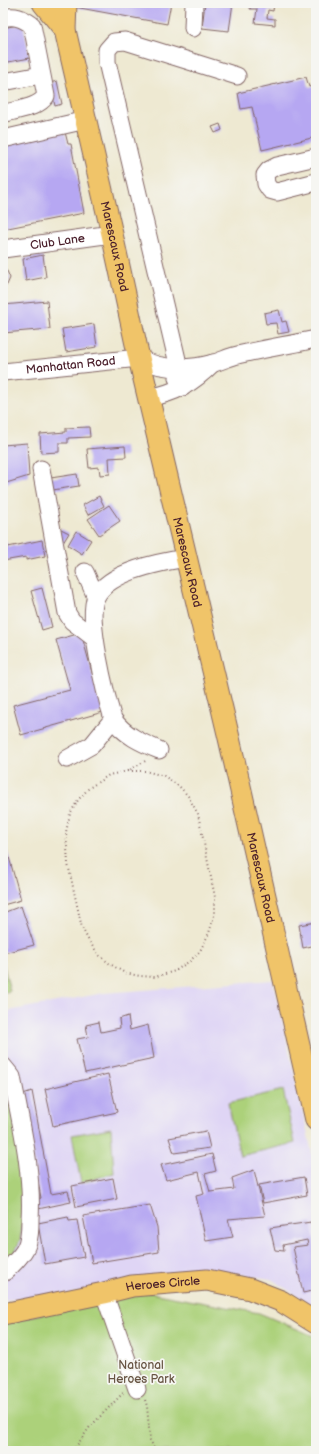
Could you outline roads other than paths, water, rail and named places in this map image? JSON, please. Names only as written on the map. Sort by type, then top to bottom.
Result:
[{"type":"main road","points":[[43,3],[65,30]]},
{"type":"main road","name":"Marescaux Road","points":[[66,3],[65,30],[148,398],[256,854],[316,1120]]},
{"type":"main road","name":"Heroes Circle","points":[[3,1314],[132,1286],[207,1280],[250,1289],[281,1301],[316,1323]]},
{"type":"street","points":[[193,28],[194,3]]},
{"type":"street","points":[[3,18],[23,18],[32,25],[46,96],[42,102],[35,105],[3,112]]},
{"type":"street","points":[[183,387],[177,378],[179,368],[107,62],[107,50],[114,42],[125,41],[238,76]]},
{"type":"street","points":[[3,82],[41,75]]},
{"type":"street","points":[[3,139],[86,120]]},
{"type":"street","points":[[316,157],[277,166],[269,170],[265,175],[266,184],[270,190],[277,192],[316,182]]},
{"type":"street","name":"Club Lane","points":[[3,249],[112,234]]},
{"type":"street","points":[[139,358],[150,364],[161,367],[189,367],[213,363],[234,356],[316,339]]},
{"type":"street","name":"Manhattan Road","points":[[3,372],[139,358]]},
{"type":"street","points":[[148,398],[165,395],[183,387],[192,382],[213,363]]},
{"type":"street","points":[[41,469],[67,613],[72,621],[94,638]]},
{"type":"street","points":[[159,750],[144,744],[119,728],[113,720],[94,638],[93,613],[96,597],[104,588],[124,574],[157,563],[186,558]]},
{"type":"street","points":[[85,572],[96,597]]},
{"type":"street","points":[[67,759],[92,745],[113,720]]},
{"type":"street","points":[[3,1066],[12,1077],[29,1167],[31,1199],[30,1230],[25,1249],[4,1275]]},
{"type":"street","points":[[104,1293],[137,1389]]},
{"type":"park label","name":"National Heroes Park","points":[[141,1372]]}]
